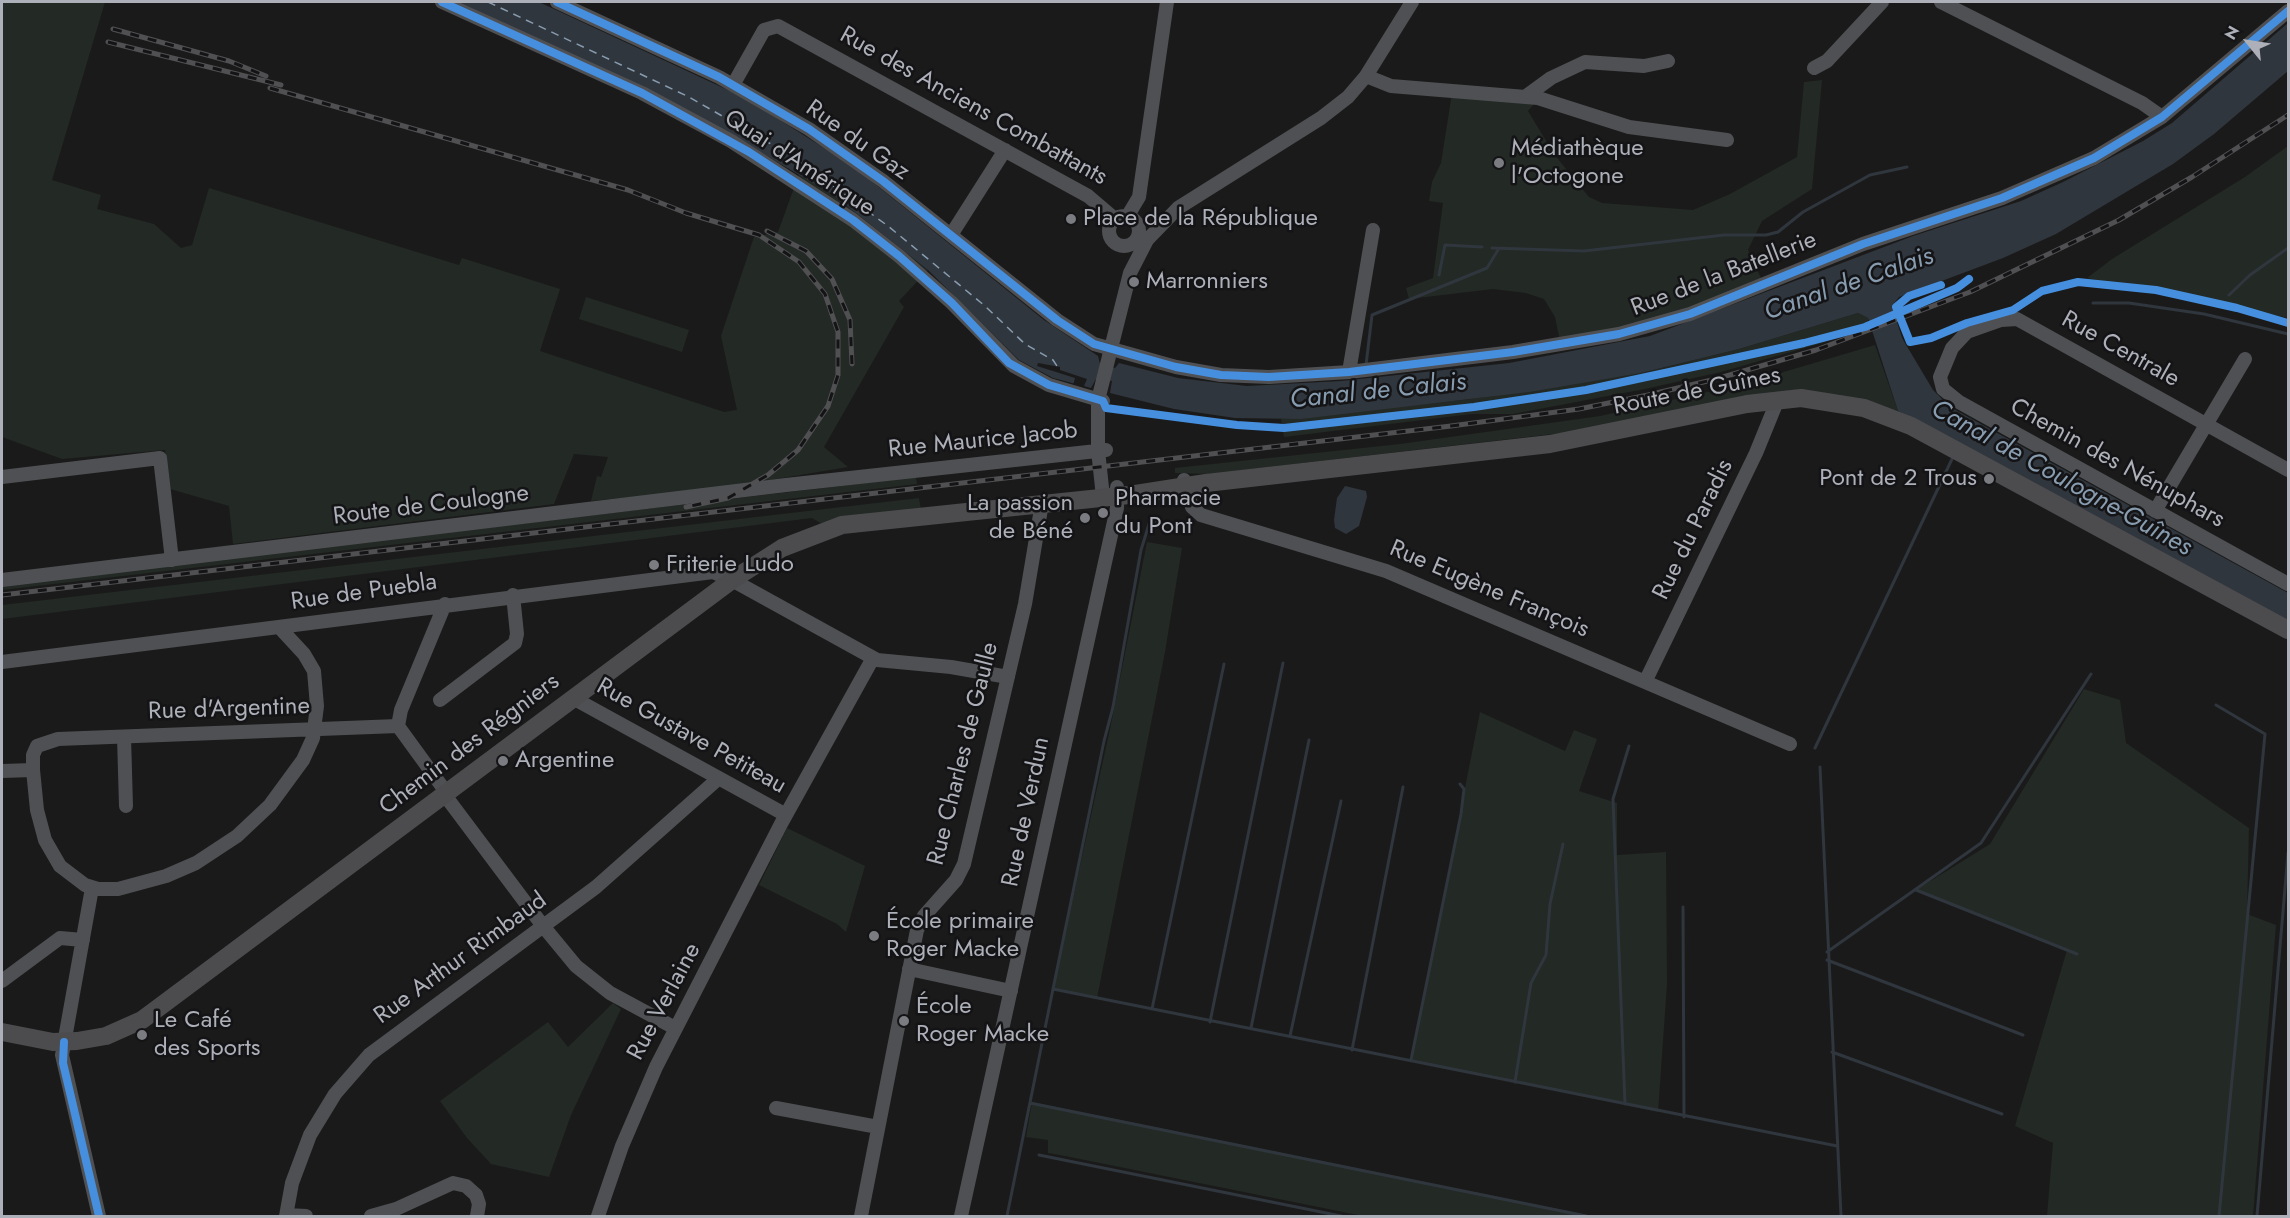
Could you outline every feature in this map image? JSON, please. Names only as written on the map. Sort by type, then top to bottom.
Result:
[{"type":"main road","name":"Route de Guînes","points":[[1110,492],[1557,443],[1778,399],[1809,399],[1853,406],[1911,426],[2289,630]]},
{"type":"main road","name":"Chemin des Régniers","points":[[2,1032],[64,1042],[106,1036],[142,1020],[732,580],[782,548],[835,527],[981,508],[1042,503],[1110,492]]},
{"type":"main road","name":"Chemin des Régniers","points":[[981,508],[1019,497],[1110,492]]},
{"type":"street","name":"Quai d'Amérique","points":[[442,2],[638,91],[740,146],[835,208],[891,249],[952,303],[1014,366],[1048,385],[1101,397]]},
{"type":"street","name":"Rue du Gaz","points":[[557,2],[733,85],[846,154],[1057,320],[1110,355]]},
{"type":"street","points":[[1167,2],[1139,197],[1110,227],[1110,236],[1118,245],[1132,242],[1170,214],[1348,98],[1366,76],[1407,3]]},
{"type":"street","points":[[1814,68],[1827,61],[1882,2]]},
{"type":"street","points":[[1941,2],[2142,103],[2162,117]]},
{"type":"street","name":"Rue de la Batellerie","points":[[1110,355],[1236,376],[1269,377],[1349,372],[1513,352],[1610,336],[1672,321],[1863,244],[1975,209],[2032,186],[2118,146],[2162,117],[2289,11]]},
{"type":"street","name":"Rue des Anciens Combattants","points":[[733,85],[764,30],[778,26],[1065,183],[1121,218]]},
{"type":"street","points":[[1525,97],[1551,78],[1585,62],[1644,66],[1668,61]]},
{"type":"street","points":[[1366,76],[1391,86],[1538,98],[1629,127],[1727,140]]},
{"type":"street","points":[[951,235],[1005,150]]},
{"type":"street","points":[[1130,273],[1147,240],[1170,214]]},
{"type":"street","points":[[1121,218],[1136,224],[1130,273]]},
{"type":"street","points":[[1349,372],[1373,230]]},
{"type":"street","name":"Rue de Verdun","points":[[961,1216],[1011,991],[1110,492],[1102,450],[1101,397],[1130,273]]},
{"type":"street","name":"Rue Centrale","points":[[1942,371],[1952,348],[1967,332],[2001,320],[2017,319],[2289,470]]},
{"type":"street","points":[[2155,511],[2245,359]]},
{"type":"street","name":"Chemin des Nénuphars","points":[[1942,371],[1941,386],[1955,400],[2289,584]]},
{"type":"street","name":"Rue du Paradis","points":[[1646,680],[1760,446],[1778,399]]},
{"type":"street","name":"Rue Maurice Jacob","points":[[865,477],[1102,450]]},
{"type":"street","points":[[2,477],[160,458],[172,560]]},
{"type":"street","name":"Route de Coulogne","points":[[2,580],[865,477]]},
{"type":"street","name":"Rue Eugène François","points":[[1184,483],[1192,507],[1201,515],[1377,568],[1646,680],[1790,744]]},
{"type":"street","name":"Rue Charles de Gaulle","points":[[861,1216],[909,969],[921,920],[963,870],[1027,594],[1042,503]]},
{"type":"street","name":"Rue de Puebla","points":[[2,662],[707,572],[718,573],[732,580],[873,658]]},
{"type":"street","points":[[440,700],[514,643],[517,634],[513,595]]},
{"type":"street","points":[[445,604],[401,710],[398,726],[543,926],[570,959],[596,983],[675,1028]]},
{"type":"street","points":[[2,771],[33,770],[37,810],[50,850],[68,873],[92,888],[118,888],[166,876],[196,863],[229,842],[257,818],[280,793],[303,760],[316,729],[317,698],[314,671],[304,654],[279,627]]},
{"type":"street","points":[[873,658],[1008,677]]},
{"type":"street","name":"Rue Verlaine","points":[[598,1216],[632,1120],[675,1028],[786,815],[873,658]]},
{"type":"street","name":"Rue Gustave Petiteau","points":[[573,698],[786,815]]},
{"type":"street","name":"Rue d'Argentine","points":[[33,770],[34,750],[46,742],[398,726]]},
{"type":"street","points":[[124,737],[126,806]]},
{"type":"street","name":"Rue Arthur Rimbaud","points":[[286,1216],[292,1183],[310,1135],[326,1107],[358,1066],[394,1035],[543,926],[642,848],[719,778]]},
{"type":"street","points":[[92,888],[64,1042],[63,1059],[99,1216]]},
{"type":"street","points":[[2,981],[60,938],[82,940]]},
{"type":"street","points":[[909,969],[1011,991]]},
{"type":"street","points":[[776,1108],[878,1127]]},
{"type":"street","points":[[371,1216],[396,1209],[457,1183],[466,1186],[476,1195],[479,1204],[477,1216]]},
{"type":"street","points":[[286,1216],[306,1216]]},
{"type":"shaded area","points":[[2,2],[105,2],[52,180],[101,195],[97,209],[154,224],[181,248],[192,245],[209,188],[459,265],[462,258],[560,289],[540,351],[724,412],[737,410],[721,336],[754,237],[778,232],[799,174],[810,180],[832,194],[928,270],[899,301],[904,307],[824,447],[848,467],[723,488],[591,501],[597,476],[601,477],[608,457],[574,454],[554,504],[233,544],[229,506],[170,489],[165,450],[62,459],[2,437]]},
{"type":"shaded area","points":[[1822,80],[1812,189],[1762,221],[1748,250],[1761,278],[1672,316],[1560,341],[1555,317],[1544,299],[1526,293],[1493,289],[1409,299],[1406,288],[1433,278],[1443,203],[1429,201],[1432,182],[1441,163],[1452,93],[1534,104],[1528,111],[1554,154],[1589,197],[1602,203],[1693,210],[1730,194],[1797,157],[1804,82]]},
{"type":"shaded area","points":[[2288,146],[2288,318],[2197,298],[2087,278],[2112,259],[2245,177]]},
{"type":"shaded area","points":[[586,297],[689,330],[682,352],[579,319]]},
{"type":"shaded area","points":[[1858,313],[1868,318],[1868,323],[1858,328],[1857,333],[1721,372],[1645,389],[1513,414],[1472,414],[1284,437],[1281,419],[1471,399],[1641,373],[1739,349]]},
{"type":"shaded area","points":[[1875,345],[1898,411],[1956,440],[1857,399],[1207,474],[1175,473],[1175,468],[1400,444],[1600,416],[1743,384]]},
{"type":"shaded area","points":[[916,477],[917,484],[2,590],[2,585]]},
{"type":"shaded area","points":[[919,498],[921,510],[822,524],[812,518],[2,619],[2,605]]},
{"type":"shaded area","points":[[1147,542],[1182,548],[1165,652],[1097,998],[1053,989],[1110,729]]},
{"type":"shaded area","points":[[2084,689],[2120,700],[2126,743],[2249,828],[2247,914],[2276,925],[2253,1216],[2047,1216],[2053,1143],[2015,1126],[2067,950],[1916,890],[1990,844]]},
{"type":"shaded area","points":[[1480,712],[1565,751],[1574,730],[1597,739],[1579,791],[1617,803],[1617,855],[1666,852],[1667,984],[1658,1112],[1411,1061]]},
{"type":"shaded area","points":[[787,828],[865,866],[846,932],[837,924],[759,885]]},
{"type":"shaded area","points":[[613,1003],[621,1009],[571,1115],[549,1177],[491,1164],[467,1138],[440,1101],[548,1022],[568,1047]]},
{"type":"shaded area","points":[[1032,1102],[1593,1216],[1363,1216],[1048,1153],[1048,1140],[1026,1137]]},
{"type":"water","points":[[459,2],[539,2],[745,98],[854,167],[1044,320],[1098,356],[1100,364],[1115,368],[1119,363],[1178,378],[1247,386],[1341,381],[1509,363],[1650,336],[1913,236],[2021,201],[2063,182],[2143,141],[2172,123],[2288,23],[2288,71],[2214,134],[2173,164],[2056,234],[2003,258],[1899,297],[1892,306],[1902,338],[1933,390],[1950,407],[2288,593],[2288,622],[1898,411],[1868,318],[1858,313],[1739,349],[1641,373],[1529,392],[1301,419],[1235,418],[1174,409],[1110,393],[1112,381],[1096,379],[1091,388],[1053,378],[1019,360],[928,270],[832,194],[688,110]]},
{"type":"water","points":[[1345,486],[1366,491],[1367,497],[1359,526],[1346,534],[1335,528],[1334,520],[1337,498]]},
{"type":"pier","points":[[1038,363],[1060,367],[1060,370],[1087,379],[1084,386],[1088,388],[1088,391],[1073,386],[1075,378],[1037,366]]},
{"type":"waterway","points":[[1492,248],[1584,251],[1724,235],[1766,235],[1778,232],[1803,212],[1870,175],[1907,167]]},
{"type":"waterway","points":[[1439,275],[1445,245],[1482,247]]},
{"type":"waterway","points":[[2229,295],[2250,275],[2288,248]]},
{"type":"waterway","name":"Canal de Calais","points":[[1366,365],[1372,315],[1487,268],[1498,250]]},
{"type":"waterway","points":[[2093,303],[2129,303],[2204,314],[2288,334]]},
{"type":"waterway","points":[[1815,748],[1952,459]]},
{"type":"waterway","points":[[1184,525],[1150,521],[1141,550],[1113,707],[1053,989],[1837,1146]]},
{"type":"waterway","points":[[1210,1022],[1283,663]]},
{"type":"waterway","points":[[1152,1009],[1224,664]]},
{"type":"waterway","points":[[1827,952],[1981,843],[2091,674]]},
{"type":"waterway","points":[[2216,705],[2265,734],[2219,1216]]},
{"type":"waterway","points":[[1251,1028],[1309,740]]},
{"type":"waterway","points":[[1625,1104],[1613,799],[1629,746]]},
{"type":"waterway","points":[[1820,767],[1841,1216]]},
{"type":"waterway","points":[[1411,1060],[1461,814],[1464,789],[1460,784]]},
{"type":"waterway","points":[[1352,1050],[1403,787]]},
{"type":"waterway","points":[[1290,1036],[1341,801]]},
{"type":"waterway","points":[[1515,1082],[1531,983],[1546,955],[1550,904],[1563,844]]},
{"type":"waterway","points":[[2257,1216],[2288,853]]},
{"type":"waterway","points":[[1916,890],[2077,954]]},
{"type":"waterway","points":[[1683,907],[1684,1117]]},
{"type":"waterway","points":[[1827,960],[2023,1035]]},
{"type":"waterway","points":[[1007,1216],[1053,989]]},
{"type":"waterway","points":[[1832,1052],[2002,1114]]},
{"type":"waterway","points":[[1030,1103],[1586,1216]]},
{"type":"waterway","points":[[1039,1155],[1341,1216]]},
{"type":"ferry route","points":[[488,2],[689,97],[792,156],[888,226],[985,306],[1025,344],[1053,360],[1057,366]]},
{"type":"railway","points":[[113,29],[229,61],[266,76]]},
{"type":"railway","points":[[108,42],[281,85]]},
{"type":"railway","points":[[270,88],[628,190],[686,213],[759,235],[799,262],[825,294],[838,332],[838,375],[828,406],[798,450],[768,475],[728,498],[686,507]]},
{"type":"railway","points":[[2,595],[1451,426],[1579,409],[1648,395],[1716,379],[1816,350],[1970,292],[2119,220],[2192,177],[2288,115]]},
{"type":"railway","points":[[767,231],[806,251],[832,279],[850,320],[852,364]]},
{"type":"cycle path","points":[[442,2],[642,93],[749,152],[853,220],[899,256],[952,303],[1009,363],[1049,385],[1103,401],[1106,408],[1237,425],[1284,428],[1474,407],[1586,390],[1804,343],[1865,327],[1957,288],[1969,279]]},
{"type":"cycle path","points":[[557,2],[719,77],[809,129],[883,181],[1057,320],[1094,344],[1176,367],[1221,375],[1269,377],[1349,372],[1513,352],[1619,334],[1690,314],[1863,244],[2002,198],[2094,158],[2162,117],[2288,11]]},
{"type":"cycle path","points":[[1941,285],[1909,296],[1896,307],[1910,342],[1931,338],[1967,323],[2013,310],[2042,291],[2078,282],[2156,290],[2237,308],[2288,323]]},
{"type":"cycle path","points":[[64,1042],[63,1063],[99,1216]]},
{"type":"place","name":"Médiathèque l'Octogone","points":[[1499,163]]},
{"type":"place","name":"Place de la République","points":[[1071,219]]},
{"type":"place","name":"Marronniers","points":[[1134,282]]},
{"type":"place","name":"Pont de 2 Trous","points":[[1989,479]]},
{"type":"place","name":"Pharmacie du Pont","points":[[1103,513]]},
{"type":"place","name":"La passion de Béné","points":[[1085,518]]},
{"type":"place","name":"Friterie Ludo","points":[[654,565]]},
{"type":"place","name":"Argentine","points":[[503,761]]},
{"type":"place","name":"École primaire Roger Macke","points":[[874,936]]},
{"type":"place","name":"École Roger Macke","points":[[904,1021]]},
{"type":"place","name":"Le Café des Sports","points":[[142,1035]]},
{"type":"water label","name":"Canal de Coulogne-Guînes","points":[[2061,479]]}]
